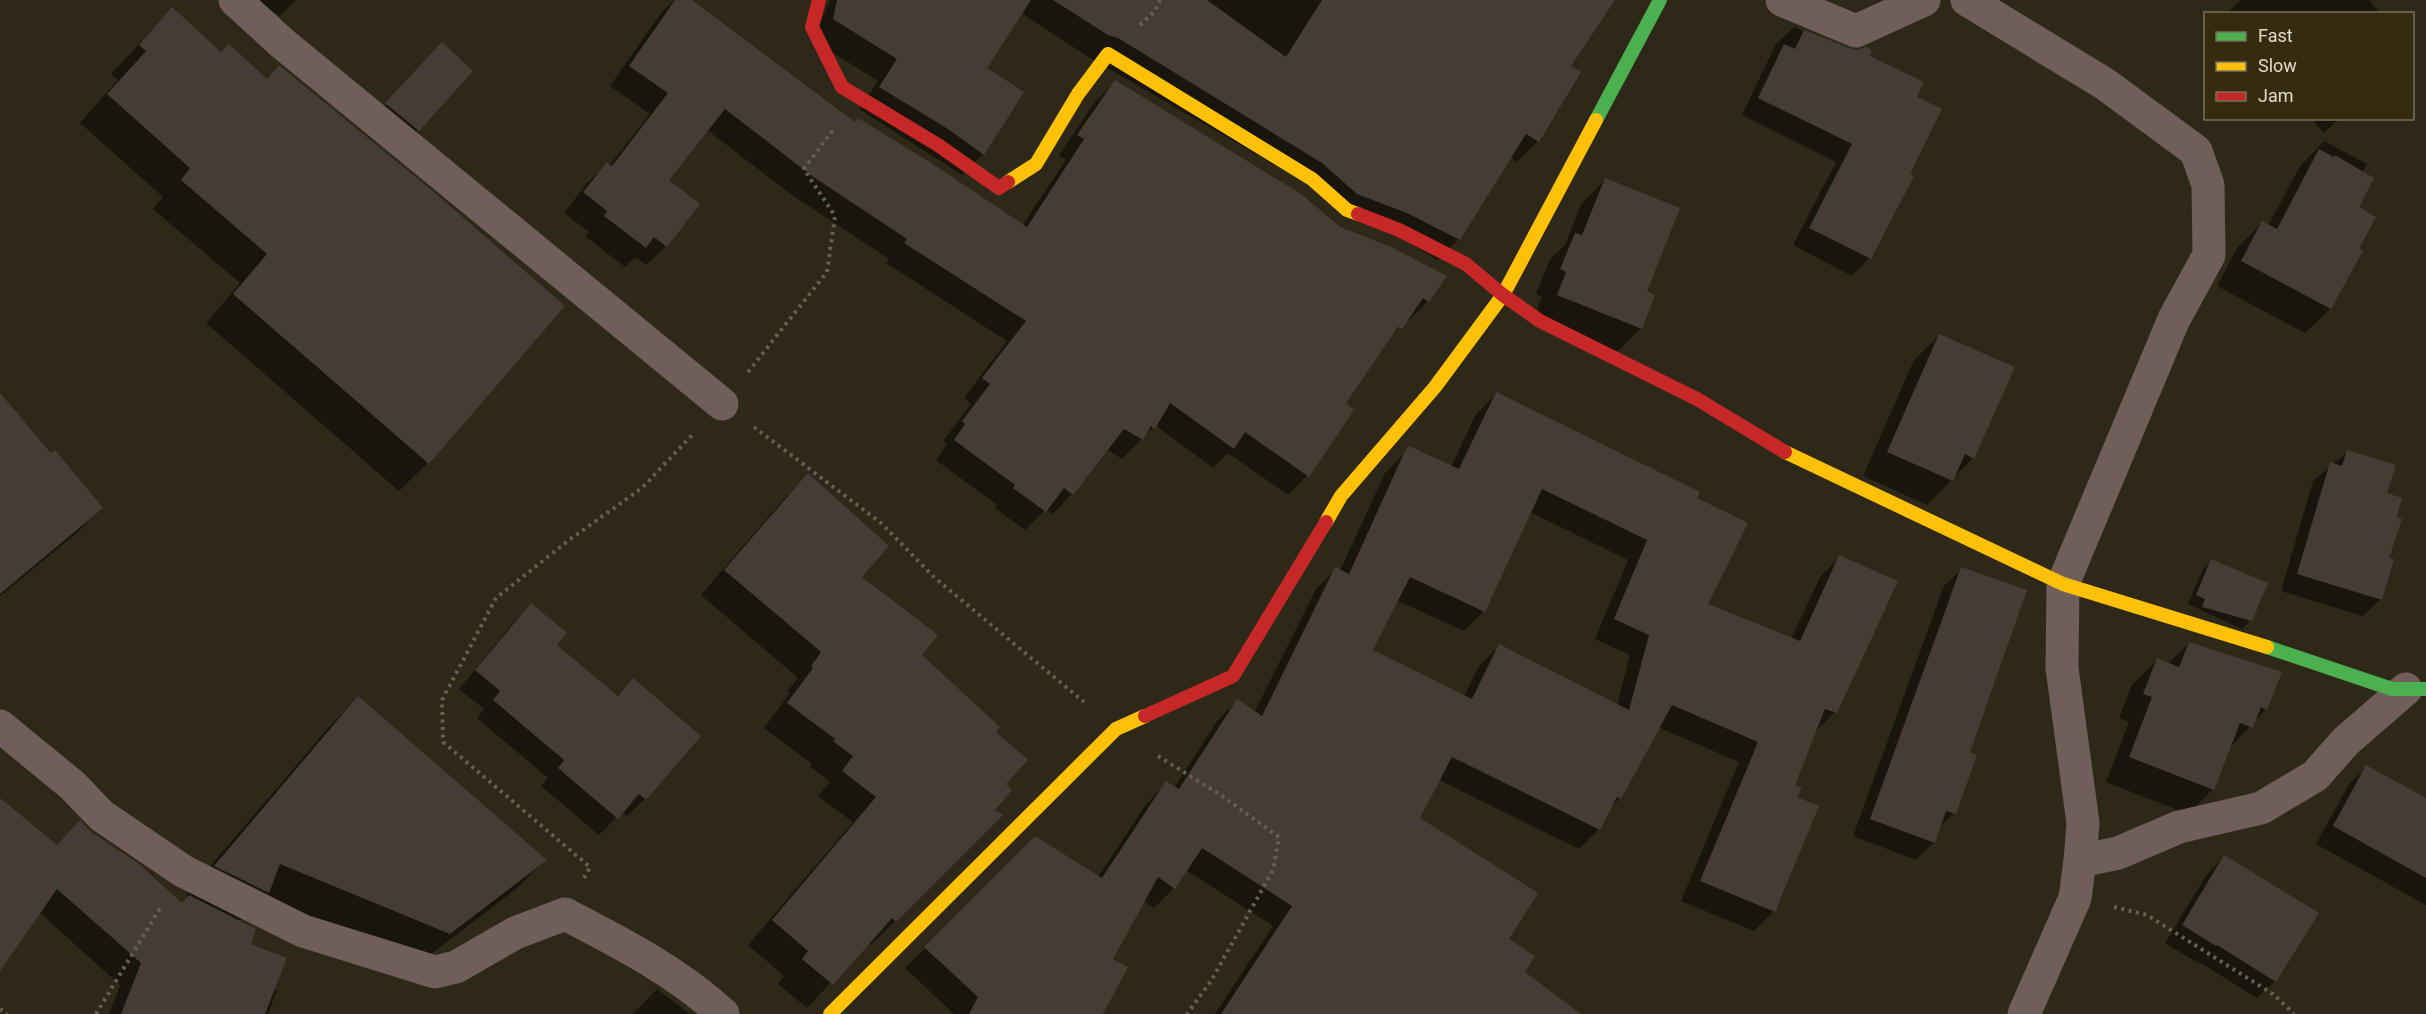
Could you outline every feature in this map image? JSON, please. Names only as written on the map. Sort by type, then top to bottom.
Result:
[{"type":"street","points":[[235,0],[292,50],[722,404]]},
{"type":"street","points":[[819,0],[812,27],[842,87],[938,146],[999,188],[1036,164],[1078,94],[1108,54],[1312,179],[1347,210],[1399,230],[1466,264],[1503,295],[1540,321],[1697,399],[1777,448],[2062,584],[2245,639],[2392,689],[2416,689]]},
{"type":"street","points":[[830,1014],[1116,729],[1233,676],[1341,496],[1435,387],[1503,295],[1660,0]]},
{"type":"street","points":[[1782,0],[1856,31],[1924,0]]},
{"type":"street","points":[[1967,0],[2104,84],[2196,151],[2208,185],[2209,255],[2174,319],[2062,584],[2062,668],[2083,823],[2080,861],[2075,898],[2024,1014]]},
{"type":"street","points":[[2080,861],[2118,853],[2179,827],[2261,808],[2315,776],[2346,741],[2416,689]]},
{"type":"street","points":[[0,726],[72,785],[102,816],[183,871],[303,931],[435,972],[456,967],[515,933],[565,914],[639,952],[701,994],[723,1014]]},
{"type":"path","points":[[565,914],[590,867],[443,742],[442,700],[496,597],[569,540],[642,488],[722,404],[827,272],[835,216],[804,169],[858,98]]},
{"type":"path","points":[[722,404],[881,523],[936,578],[1116,729],[1222,796],[1279,837],[1273,870],[1211,981],[1187,1014]]},
{"type":"path","points":[[96,1014],[183,871]]},
{"type":"path","points":[[2075,898],[2147,915],[2273,994],[2294,1014]]},
{"type":"path","points":[[0,1010],[7,1014]]},
{"type":"building","points":[[675,0],[692,0],[855,122],[858,118],[928,161],[1027,227],[1084,139],[1077,135],[1115,80],[1301,194],[1340,227],[1391,247],[1447,276],[1429,302],[1423,298],[1402,329],[1398,327],[1346,403],[1354,410],[1309,477],[1245,432],[1234,449],[1170,403],[1155,429],[1151,426],[1143,440],[1124,429],[1073,495],[1064,488],[1046,512],[1013,488],[1015,485],[954,440],[965,424],[962,421],[990,384],[982,378],[1026,321],[904,243],[907,239],[812,176],[725,109],[669,180],[700,204],[667,247],[654,237],[646,248],[604,216],[607,211],[583,192],[607,162],[612,166],[668,93],[629,66]]},
{"type":"building","points":[[837,0],[1031,0],[987,68],[1024,92],[984,155],[948,129],[879,87],[897,59],[833,19]]},
{"type":"building","points":[[1053,0],[1207,0],[1286,57],[1322,0],[1615,0],[1571,66],[1581,72],[1539,142],[1526,134],[1460,240],[1407,213],[1357,194],[1322,163]]},
{"type":"building","points":[[172,7],[221,52],[229,44],[267,79],[279,65],[435,193],[565,306],[429,464],[233,294],[267,254],[181,180],[190,168],[107,94],[146,51],[139,45]]},
{"type":"building","points":[[1804,30],[1849,48],[1857,50],[1866,47],[1872,50],[1870,56],[1924,82],[1917,97],[1942,109],[1910,174],[1914,176],[1871,259],[1809,228],[1852,144],[1758,98],[1784,44],[1795,49]]},
{"type":"building","points":[[442,42],[473,71],[419,131],[385,103]]},
{"type":"building","points":[[2319,149],[2334,157],[2335,155],[2374,178],[2359,207],[2376,217],[2359,249],[2363,251],[2331,309],[2241,261],[2262,221],[2277,229]]},
{"type":"building","points":[[1605,178],[1680,208],[1647,291],[1655,295],[1642,329],[1557,295],[1566,272],[1560,269],[1575,233],[1582,235]]},
{"type":"building","points":[[1939,334],[2015,367],[1974,459],[1965,454],[1953,481],[1887,452]]},
{"type":"building","points":[[1496,392],[1700,492],[1697,498],[1748,523],[1708,604],[1800,641],[1839,555],[1898,581],[1837,713],[1825,709],[1795,785],[1802,788],[1797,797],[1819,806],[1775,912],[1700,881],[1758,742],[1672,705],[1621,799],[1617,797],[1600,830],[1452,757],[1420,818],[1538,893],[1509,939],[1535,956],[1525,972],[1581,1014],[1221,1014],[1292,906],[1202,848],[1175,889],[1158,877],[1113,959],[1128,967],[1103,1014],[969,1014],[978,997],[924,947],[1035,836],[1102,878],[1166,781],[1179,789],[1237,699],[1262,716],[1335,567],[1349,574],[1409,446],[1459,469]],"holes":[[[1542,489],[1647,540],[1614,619],[1649,635],[1629,710],[1499,644],[1472,699],[1373,650],[1410,577],[1485,612]]]},
{"type":"building","points":[[0,393],[51,453],[55,450],[103,508],[0,594]]},
{"type":"building","points":[[2347,450],[2396,465],[2387,493],[2402,498],[2397,517],[2402,519],[2389,558],[2394,559],[2382,600],[2297,574],[2330,462],[2342,466]]},
{"type":"building","points":[[808,473],[889,546],[862,577],[938,635],[922,655],[1000,727],[996,732],[1028,760],[1006,784],[1012,790],[995,810],[1003,815],[896,922],[892,918],[833,985],[802,959],[808,951],[772,920],[876,797],[842,771],[853,756],[833,741],[835,739],[787,703],[813,668],[811,666],[821,652],[724,570]]},
{"type":"building","points":[[2211,559],[2268,583],[2252,621],[2202,607],[2205,599],[2196,595]]},
{"type":"building","points":[[1961,567],[2027,590],[1970,752],[1977,755],[1956,814],[1946,811],[1935,843],[1870,819]]},
{"type":"building","points":[[531,603],[567,633],[557,645],[618,696],[633,678],[701,736],[646,800],[639,794],[618,819],[558,768],[564,760],[493,700],[500,691],[475,670]]},
{"type":"building","points":[[2189,642],[2282,672],[2267,710],[2261,707],[2253,728],[2240,723],[2214,790],[2129,757],[2152,697],[2143,694],[2157,658],[2179,667]]},
{"type":"building","points":[[358,696],[547,860],[450,934],[280,864],[269,893],[214,866]]},
{"type":"building","points":[[2366,765],[2426,798],[2426,878],[2333,826]]},
{"type":"building","points":[[0,798],[57,845],[80,820],[91,832],[138,863],[182,903],[189,895],[256,929],[251,944],[287,958],[265,1014],[121,1014],[141,963],[57,889],[0,971]]},
{"type":"building","points":[[2224,855],[2319,913],[2276,982],[2182,925]]},
{"type":"traffic: fast","points":[[1596,120],[1660,0]]},
{"type":"traffic: fast","points":[[2267,647],[2392,689],[2426,689]]},
{"type":"traffic: slow","points":[[1008,182],[1036,164],[1078,94],[1108,54],[1312,179],[1347,210],[1358,214]]},
{"type":"traffic: slow","points":[[1326,522],[1341,496],[1435,387],[1503,295],[1596,120]]},
{"type":"traffic: slow","points":[[1785,452],[2063,584],[2267,647]]},
{"type":"traffic: slow","points":[[830,1014],[1116,729],[1145,716]]},
{"type":"traffic: jam","points":[[819,0],[812,27],[842,87],[938,145],[999,188],[1008,182]]},
{"type":"traffic: jam","points":[[1358,214],[1399,230],[1466,264],[1503,295],[1540,321],[1697,399],[1785,452]]},
{"type":"traffic: jam","points":[[1145,716],[1233,676],[1326,522]]}]
